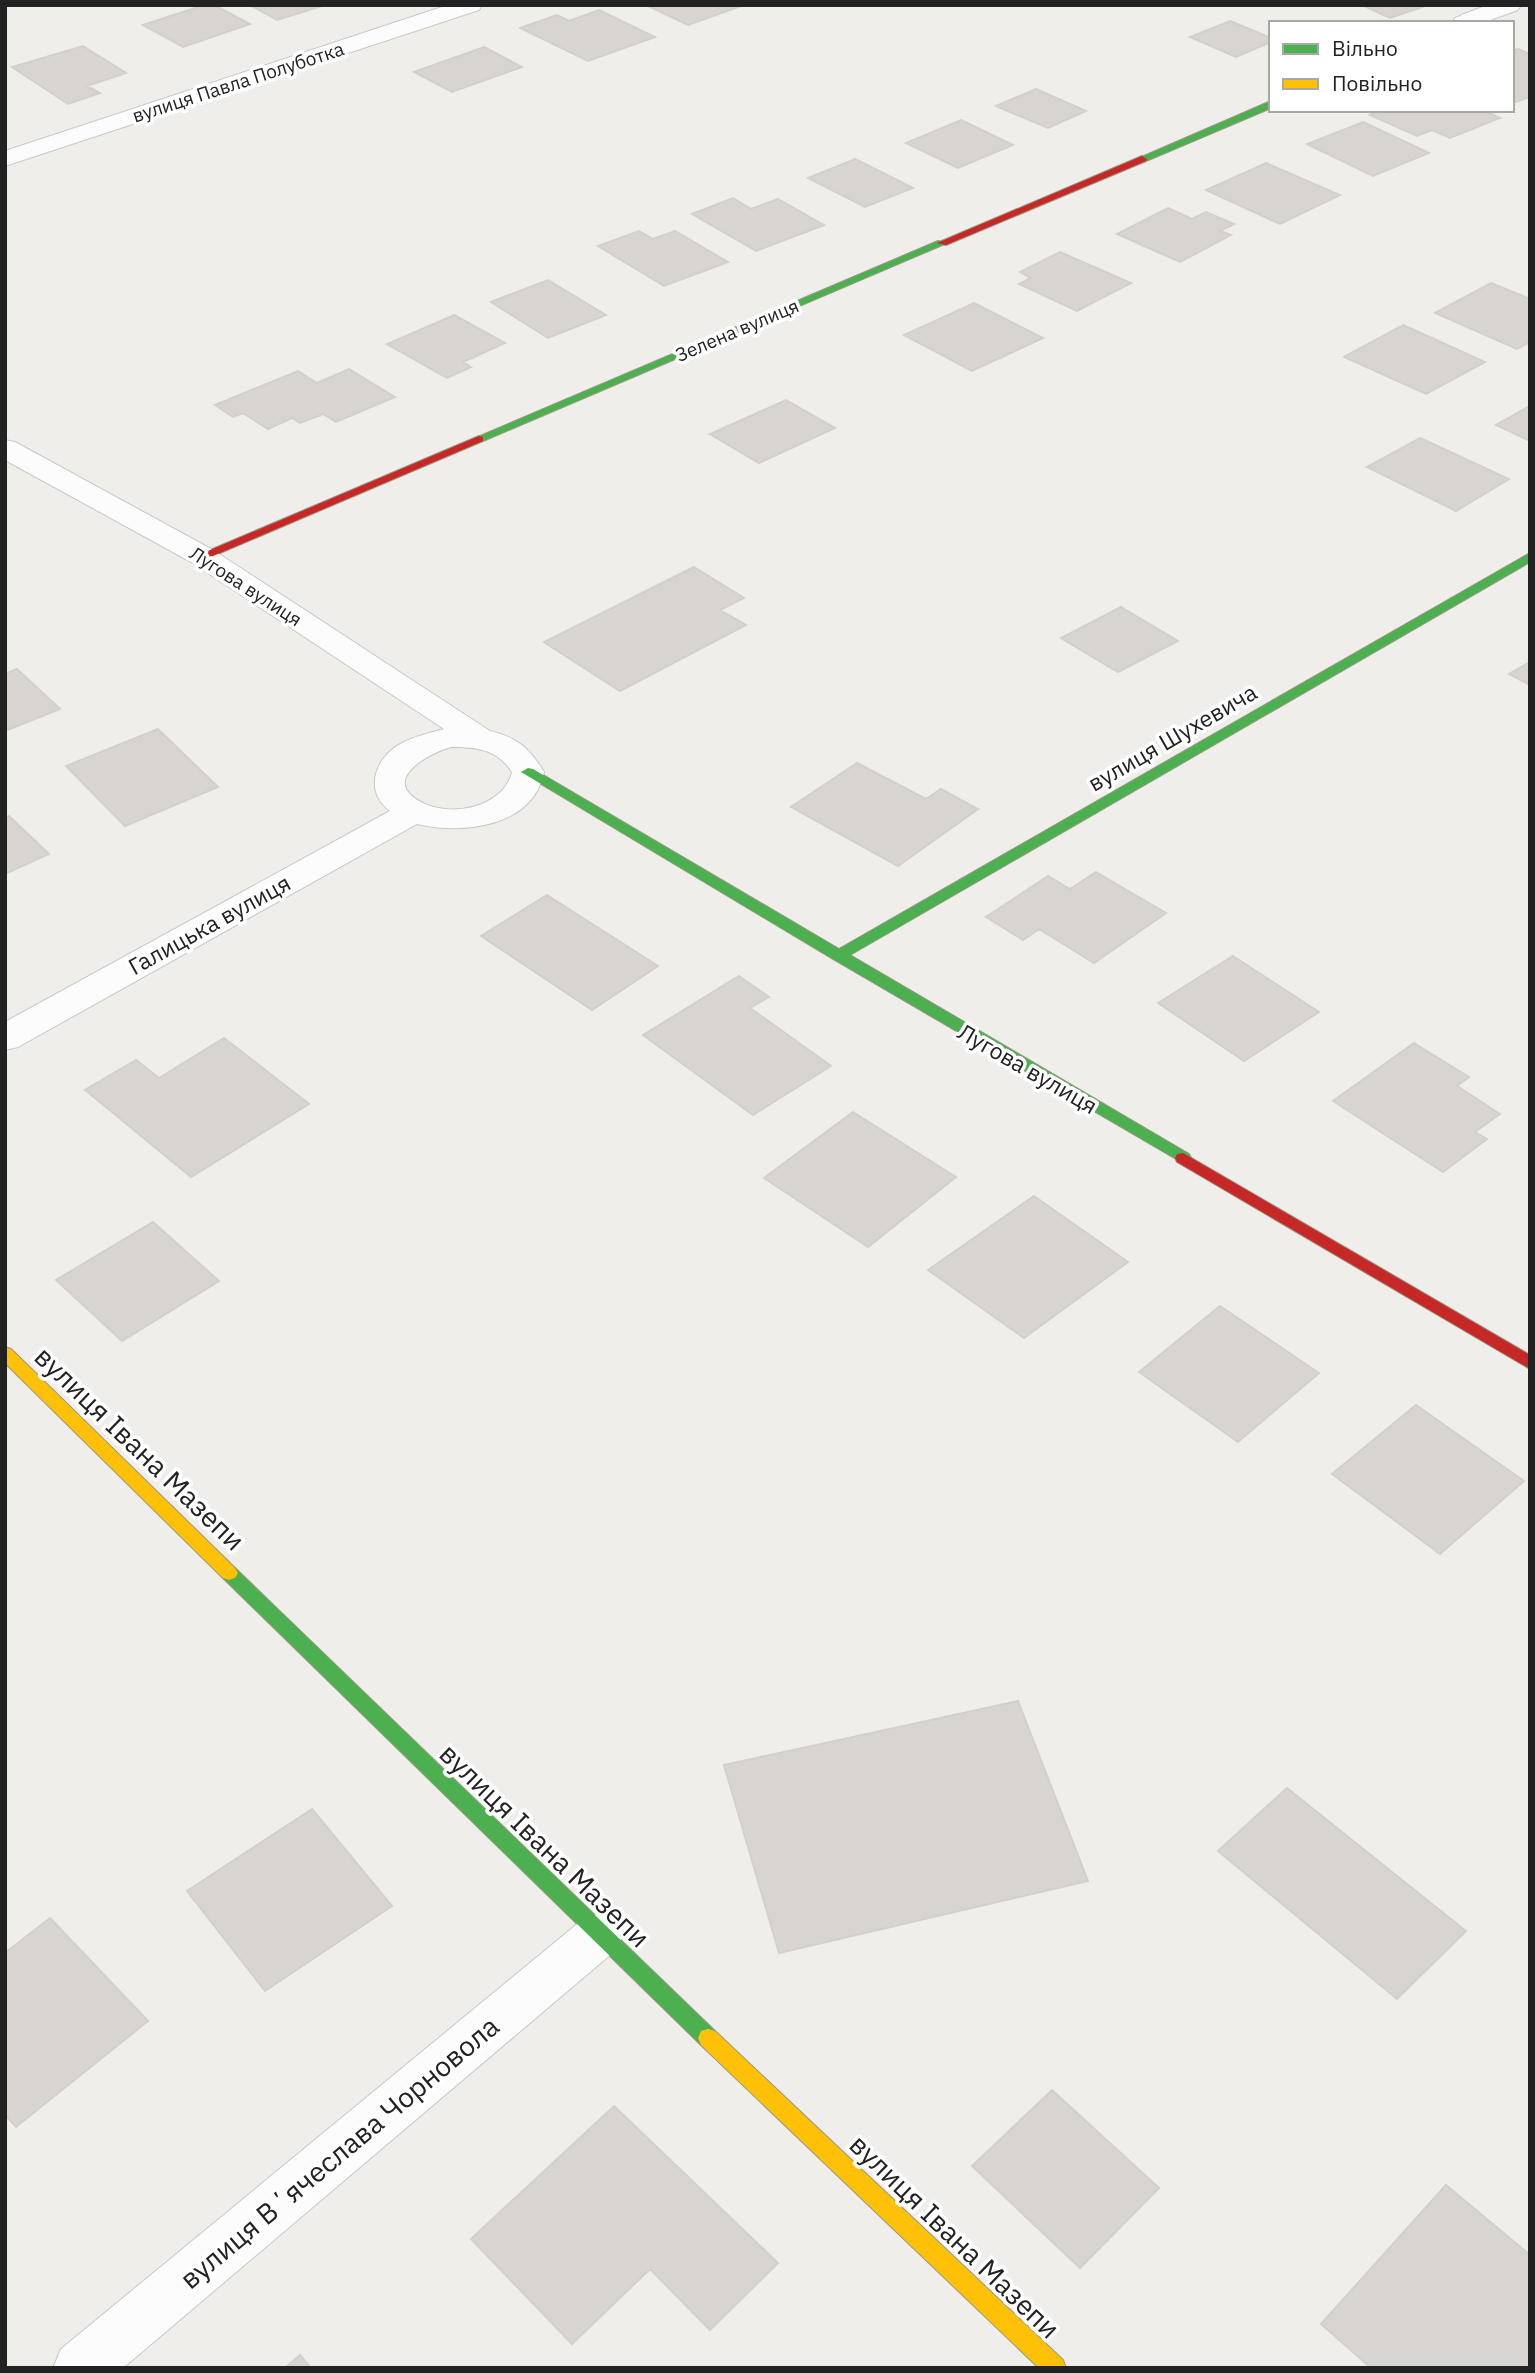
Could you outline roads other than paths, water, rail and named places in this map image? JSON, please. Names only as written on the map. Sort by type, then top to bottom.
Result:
[{"type":"street","name":"вулиця Павла Полуботка","points":[[5,159],[471,5]]},
{"type":"street","points":[[1469,21],[1510,5]]},
{"type":"street","name":"Зелена вулиця","points":[[202,556],[1269,105]]},
{"type":"street","name":"Лугова вулиця","points":[[5,448],[202,556],[478,737]]},
{"type":"street","name":"вулиця Шухевича","points":[[838,956],[1530,557]]},
{"type":"street","points":[[451,737],[478,737],[503,744],[520,756],[528,772],[524,788],[510,803],[490,813],[463,819],[437,818],[415,811],[397,800],[390,786],[392,770],[404,755],[425,743],[451,737]]},
{"type":"street","name":"Лугова вулиця","points":[[528,772],[1530,1363]]},
{"type":"street","name":"Галицька вулиця","points":[[5,1038],[415,811]]},
{"type":"street","name":"вулиця Івана Мазепи","points":[[5,1353],[599,1936],[1055,2368]]},
{"type":"street","name":"вулиця Вʼячеслава Чорновола","points":[[80,2368],[599,1936]]}]
